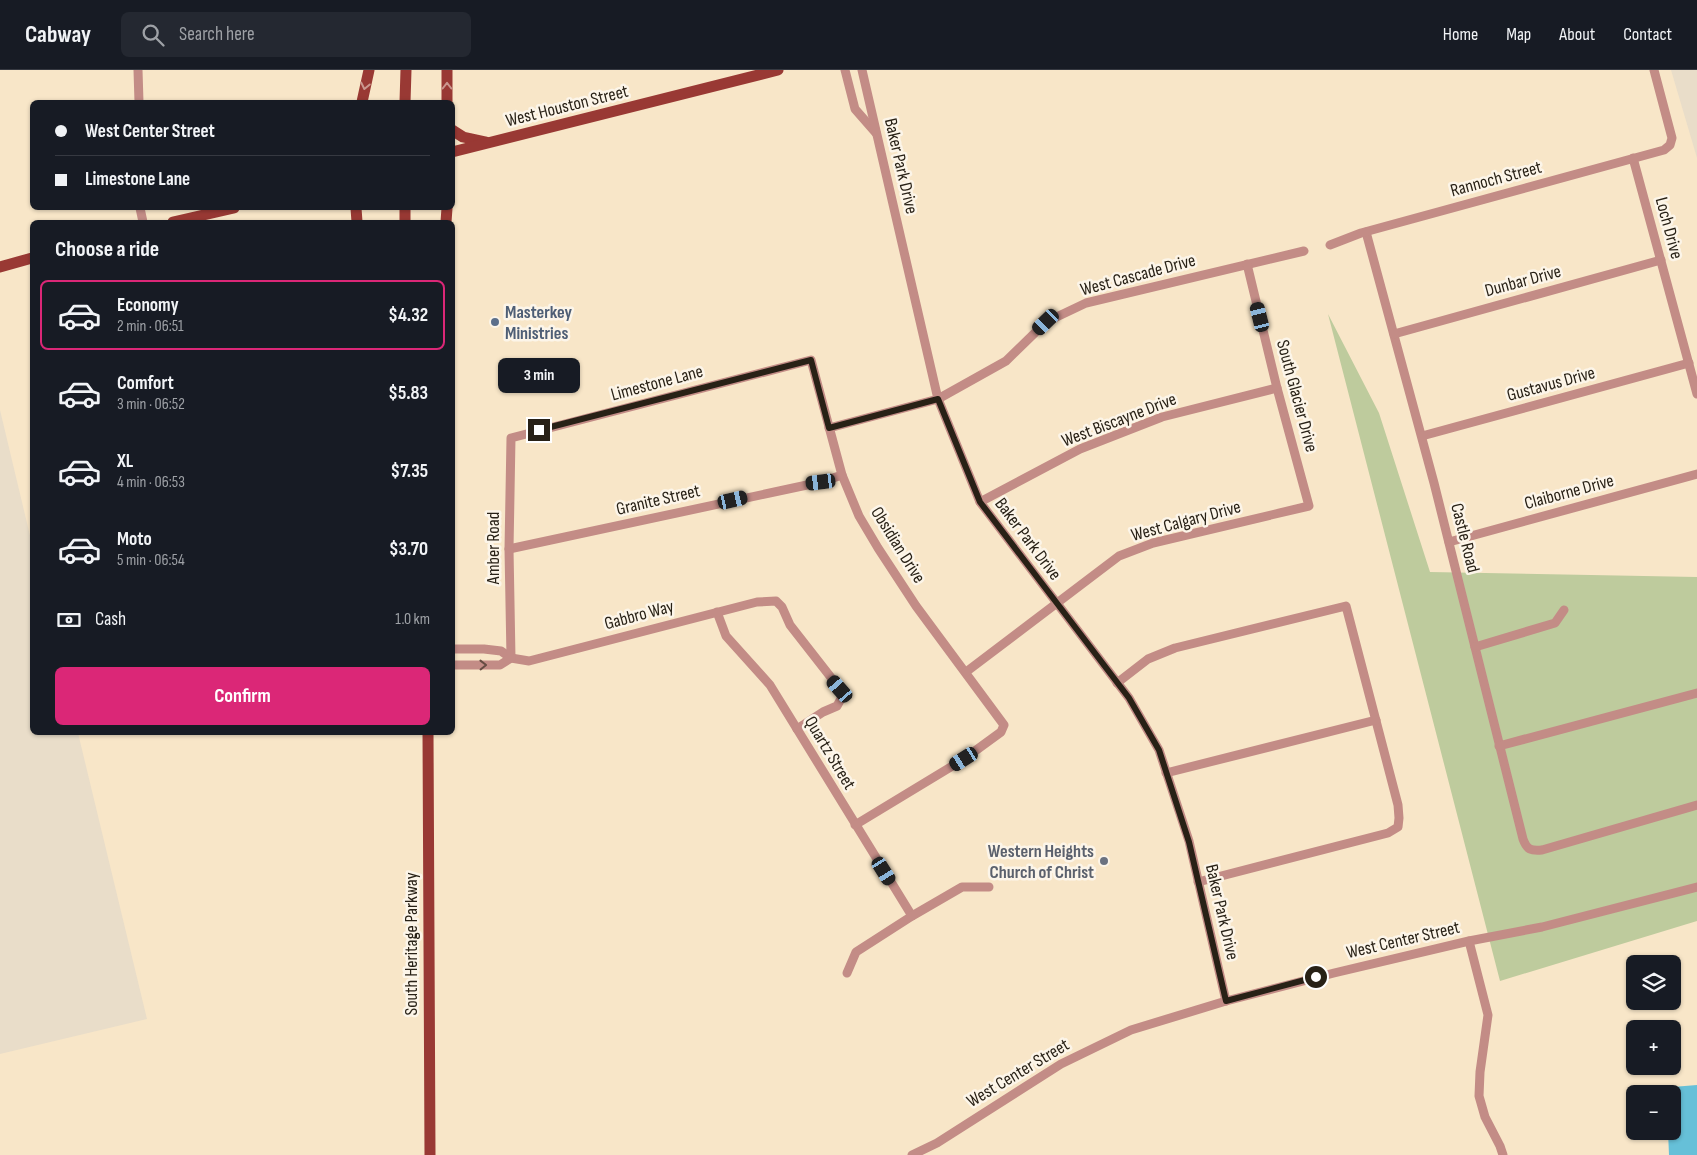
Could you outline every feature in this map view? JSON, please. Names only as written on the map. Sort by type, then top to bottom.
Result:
[{"type":"main road","points":[[362,100],[369,70]]},
{"type":"main road","points":[[405,100],[406,70]]},
{"type":"main road","points":[[447,70],[447,100]]},
{"type":"main road","name":"West Houston Street","points":[[455,151],[778,70]]},
{"type":"main road","points":[[455,132],[463,137],[490,143]]},
{"type":"main road","points":[[181,220],[225,210]]},
{"type":"main road","points":[[0,267],[30,259]]},
{"type":"main road","name":"South Heritage Parkway","points":[[428,735],[430,1155]]},
{"type":"street","points":[[138,70],[138,100]]},
{"type":"street","points":[[845,70],[854,109],[876,133]]},
{"type":"street","name":"Baker Park Drive","points":[[862,70],[938,399],[980,502],[1129,698],[1159,750],[1189,842],[1226,1001]]},
{"type":"street","name":"Rannoch Street","points":[[1330,246],[1366,232],[1664,150],[1670,145],[1672,138],[1654,70]]},
{"type":"street","name":"Loch Drive","points":[[1633,158],[1697,394]]},
{"type":"street","name":"Castle Road","points":[[1366,232],[1422,436],[1522,839],[1526,846],[1531,851],[1542,850],[1697,806]]},
{"type":"street","name":"West Cascade Drive","points":[[829,428],[938,399],[1006,361],[1046,322],[1086,303],[1304,251]]},
{"type":"street","name":"Dunbar Drive","points":[[1394,334],[1661,260]]},
{"type":"street","name":"South Glacier Drive","points":[[1247,264],[1277,388],[1309,506]]},
{"type":"street","name":"Obsidian Drive","points":[[811,360],[842,475],[859,516],[916,606],[1004,724],[1001,732],[964,759],[855,825]]},
{"type":"street","name":"Limestone Lane","points":[[511,438],[811,360]]},
{"type":"street","name":"Gustavus Drive","points":[[1422,436],[1689,363]]},
{"type":"street","name":"West Biscayne Drive","points":[[980,502],[1080,449],[1162,417],[1277,388]]},
{"type":"street","name":"Amber Road","points":[[511,438],[509,549],[511,658]]},
{"type":"street","name":"Claiborne Drive","points":[[1449,542],[1697,474]]},
{"type":"street","name":"Granite Street","points":[[509,549],[821,482],[842,475]]},
{"type":"street","name":"West Calgary Drive","points":[[966,672],[1119,556],[1153,543],[1309,506]]},
{"type":"street","name":"Gabbro Way","points":[[455,649],[501,651],[511,658],[529,661],[757,602],[776,601],[782,607],[790,625],[840,689],[842,697],[837,706],[823,712],[797,729]]},
{"type":"street","points":[[1117,682],[1148,659],[1175,648],[1346,606],[1398,805],[1398,828],[1388,833],[1198,882]]},
{"type":"street","points":[[1475,647],[1555,623],[1564,610]]},
{"type":"street","name":"Quartz Street","points":[[717,612],[726,636],[770,685],[912,916]]},
{"type":"street","name":"Gabbro Way","points":[[455,665],[500,665],[511,658]]},
{"type":"street","points":[[1500,746],[1697,693]]},
{"type":"street","points":[[1166,773],[1376,720]]},
{"type":"street","points":[[847,973],[856,952],[912,916],[962,888],[989,887]]},
{"type":"street","name":"West Center Street","points":[[912,1155],[937,1143],[1061,1064],[1131,1030],[1226,1001],[1334,973],[1469,941],[1542,927],[1697,887]]},
{"type":"street","points":[[1469,941],[1488,1015],[1480,1072],[1479,1096],[1485,1117],[1503,1155]]},
{"type":"shaded area","points":[[1671,70],[1697,70],[1697,158]]},
{"type":"shaded area","points":[[0,410],[30,536],[30,735],[78,735],[147,1019],[0,1054]]},
{"type":"green space","points":[[1328,314],[1379,413],[1430,572],[1697,577],[1697,921],[1500,981]]},
{"type":"water","points":[[1697,1085],[1697,1155],[1669,1155],[1668,1140],[1681,1140],[1681,1086]]},
{"type":"place","name":"Masterkey Ministries","points":[[495,322]]},
{"type":"place","name":"Western Heights Church of Christ","points":[[1104,861]]},
{"type":"route","points":[[539,430],[811,360],[829,428],[865,420],[938,399],[980,502],[1129,698],[1159,750],[1189,842],[1226,1001],[1316,977]]}]
